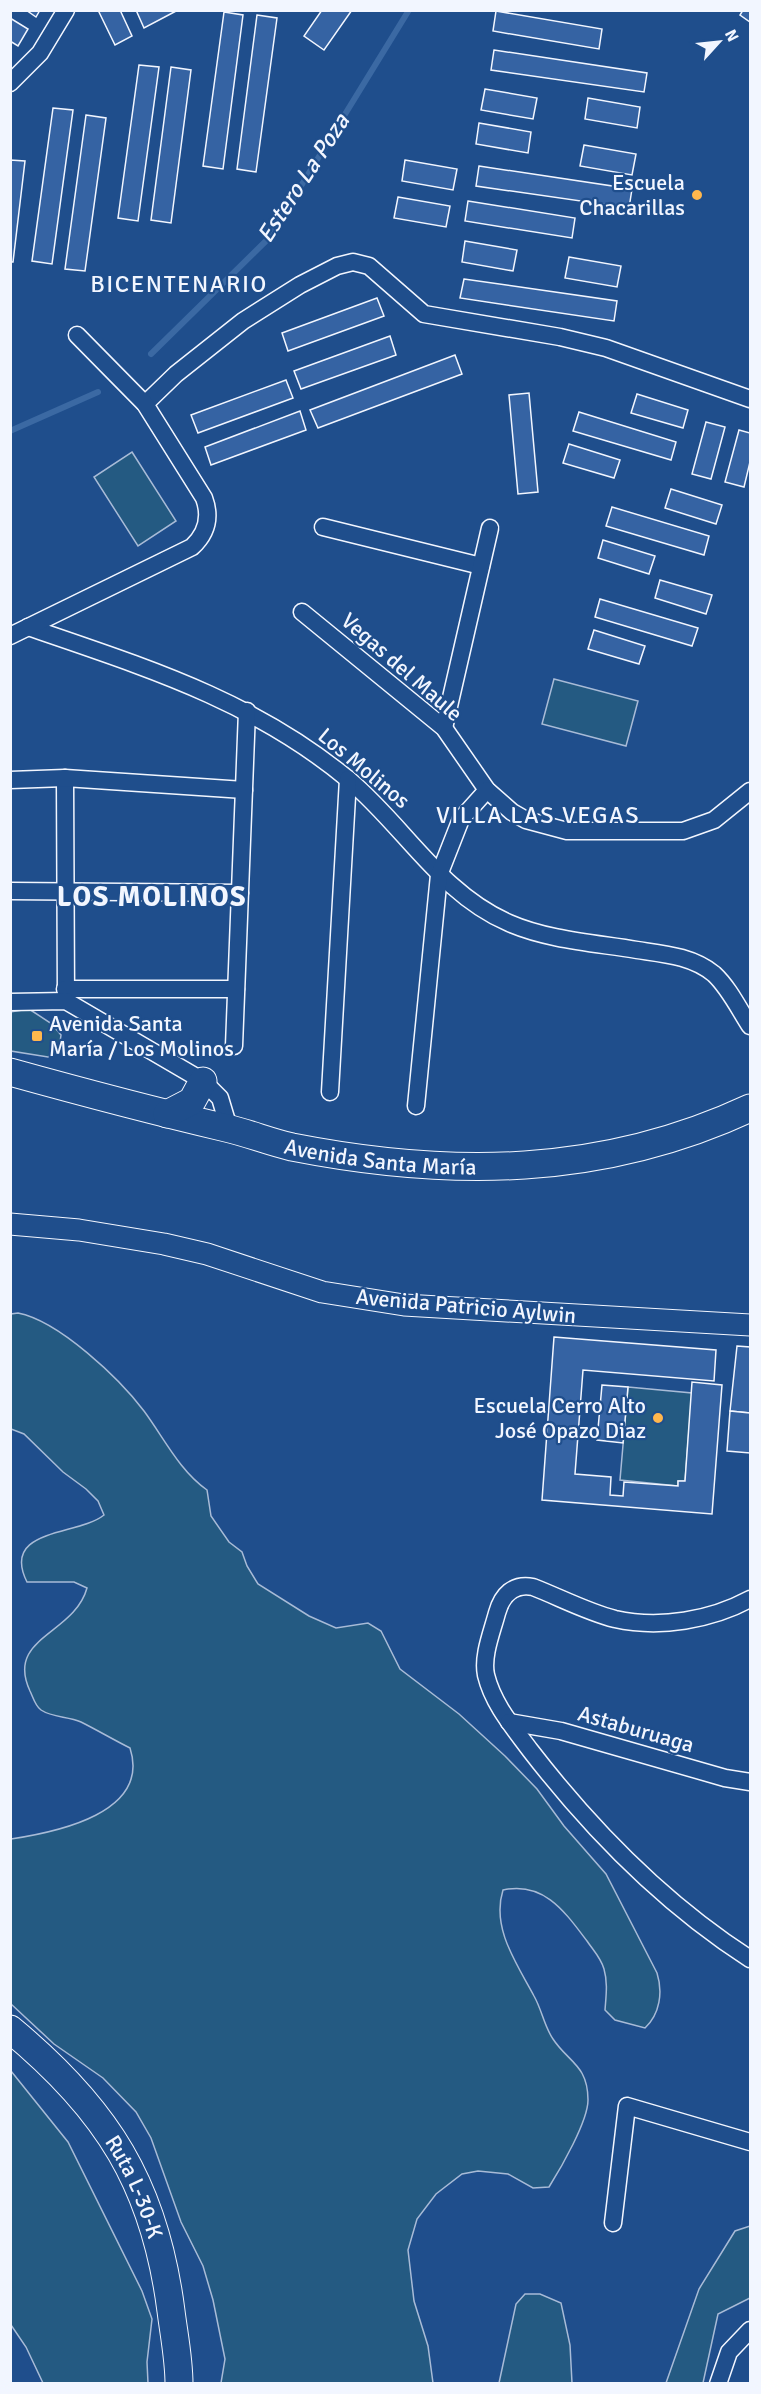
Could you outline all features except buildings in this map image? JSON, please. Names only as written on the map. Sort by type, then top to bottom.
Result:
[{"type":"main road","name":"Avenida Santa María","points":[[10,1072],[167,1114],[230,1128],[290,1146],[377,1160],[496,1168],[570,1162],[623,1152],[704,1128],[750,1108]]},
{"type":"main road","points":[[167,1114],[192,1101],[203,1081]]},
{"type":"main road","name":"Ruta L-30-K","points":[[10,2029],[52,2064],[87,2101],[107,2128],[140,2187],[166,2272],[178,2384]]},
{"type":"street","points":[[10,83],[40,53],[66,10]]},
{"type":"street","points":[[145,404],[184,367],[243,321],[300,285],[337,266],[353,262],[369,266],[424,314],[560,337],[606,348],[750,399]]},
{"type":"street","points":[[10,636],[184,551],[199,540],[204,532],[208,514],[204,498],[145,404],[77,335]]},
{"type":"street","points":[[323,527],[481,566]]},
{"type":"street","points":[[444,728],[490,528]]},
{"type":"street","name":"Vegas del Maule","points":[[302,612],[444,728],[487,790],[499,802],[526,820],[554,830],[683,831],[714,820],[750,791]]},
{"type":"street","name":"Los Molinos","points":[[28,627],[180,680],[247,711],[282,731],[348,779],[391,819],[439,875],[472,903],[524,929],[690,960],[714,975],[750,1026]]},
{"type":"street","points":[[234,1046],[247,711]]},
{"type":"street","points":[[10,780],[65,778],[244,790]]},
{"type":"street","points":[[65,778],[63,890],[65,995]]},
{"type":"street","points":[[330,1092],[348,779]]},
{"type":"street","points":[[416,1106],[439,875],[461,819],[487,790]]},
{"type":"street","points":[[10,891],[240,893]]},
{"type":"street","points":[[10,1002],[65,995],[236,989]]},
{"type":"street","points":[[65,995],[203,1081],[220,1098],[230,1128]]},
{"type":"street","name":"Avenida Patricio Aylwin","points":[[10,1224],[79,1230],[164,1244],[207,1254],[322,1292],[404,1305],[750,1325]]},
{"type":"street","points":[[750,1599],[697,1618],[656,1623],[614,1619],[533,1587],[512,1589],[506,1594],[499,1608],[487,1650],[486,1673],[493,1695],[509,1722],[559,1788],[659,1890],[725,1943],[750,1959]]},
{"type":"street","name":"Astaburuaga","points":[[509,1722],[561,1731],[725,1778],[750,1782]]},
{"type":"street","points":[[613,2223],[627,2106],[750,2142]]},
{"type":"street","points":[[718,2384],[729,2352],[750,2330]]},
{"type":"shaded area","points":[[132,452],[176,521],[138,546],[94,477]]},
{"type":"shaded area","points":[[554,679],[638,701],[626,746],[542,724]]},
{"type":"shaded area","points":[[29,1009],[52,1024],[61,1035],[59,1049],[48,1057],[11,1051],[10,1012]]},
{"type":"shaded area","points":[[18,1313],[34,1318],[69,1339],[120,1383],[144,1411],[188,1473],[207,1490],[211,1516],[229,1542],[242,1552],[258,1584],[309,1616],[336,1628],[368,1623],[381,1631],[400,1669],[459,1714],[537,1789],[564,1826],[606,1874],[657,1973],[660,1988],[659,2002],[654,2016],[645,2028],[615,2020],[605,2010],[606,1984],[603,1965],[562,1910],[552,1901],[530,1890],[517,1888],[503,1890],[500,1918],[503,1932],[537,2001],[550,2034],[585,2079],[587,2109],[573,2144],[549,2187],[533,2188],[508,2174],[478,2171],[462,2174],[436,2194],[417,2219],[408,2250],[414,2301],[428,2346],[433,2383],[221,2383],[225,2359],[213,2300],[203,2266],[181,2222],[151,2138],[136,2112],[103,2078],[54,2044],[11,2004],[11,1839],[52,1831],[96,1815],[114,1804],[127,1789],[133,1770],[130,1748],[81,1722],[46,1713],[39,1708],[30,1691],[25,1673],[27,1659],[34,1647],[80,1604],[87,1588],[74,1582],[27,1582],[21,1564],[24,1552],[33,1543],[46,1536],[92,1522],[104,1515],[98,1501],[86,1489],[63,1472],[24,1434],[11,1429],[11,1314]]},
{"type":"shaded area","name":"Escuela Cerro Alto José Opazo Diaz","points":[[628,1387],[692,1393],[685,1481],[678,1481],[678,1486],[620,1480]]},
{"type":"shaded area","points":[[11,2071],[68,2142],[142,2291],[152,2319],[147,2362],[148,2383],[43,2383],[26,2347],[11,2325]]},
{"type":"shaded area","points":[[750,2226],[750,2298],[718,2314],[703,2383],[666,2383],[699,2289],[735,2231]]},
{"type":"shaded area","points":[[525,2294],[540,2294],[561,2303],[570,2345],[572,2383],[499,2383],[516,2304]]},
{"type":"waterway","name":"Estero La Poza","points":[[151,354],[269,238],[409,10]]},
{"type":"waterway","name":"Estero La Poza","points":[[10,431],[98,392]]},
{"type":"place","name":"Escuela Chacarillas","points":[[697,195]]},
{"type":"place","name":"Avenida Santa María / Los Molinos","points":[[37,1036]]},
{"type":"place","name":"Escuela Cerro Alto José Opazo Diaz","points":[[658,1418]]},
{"type":"district","name":"BICENTENARIO","points":[[179,284]]},
{"type":"district","name":"VILLA LAS VEGAS","points":[[538,815]]},
{"type":"district","name":"LOS MOLINOS","points":[[152,897]]}]
